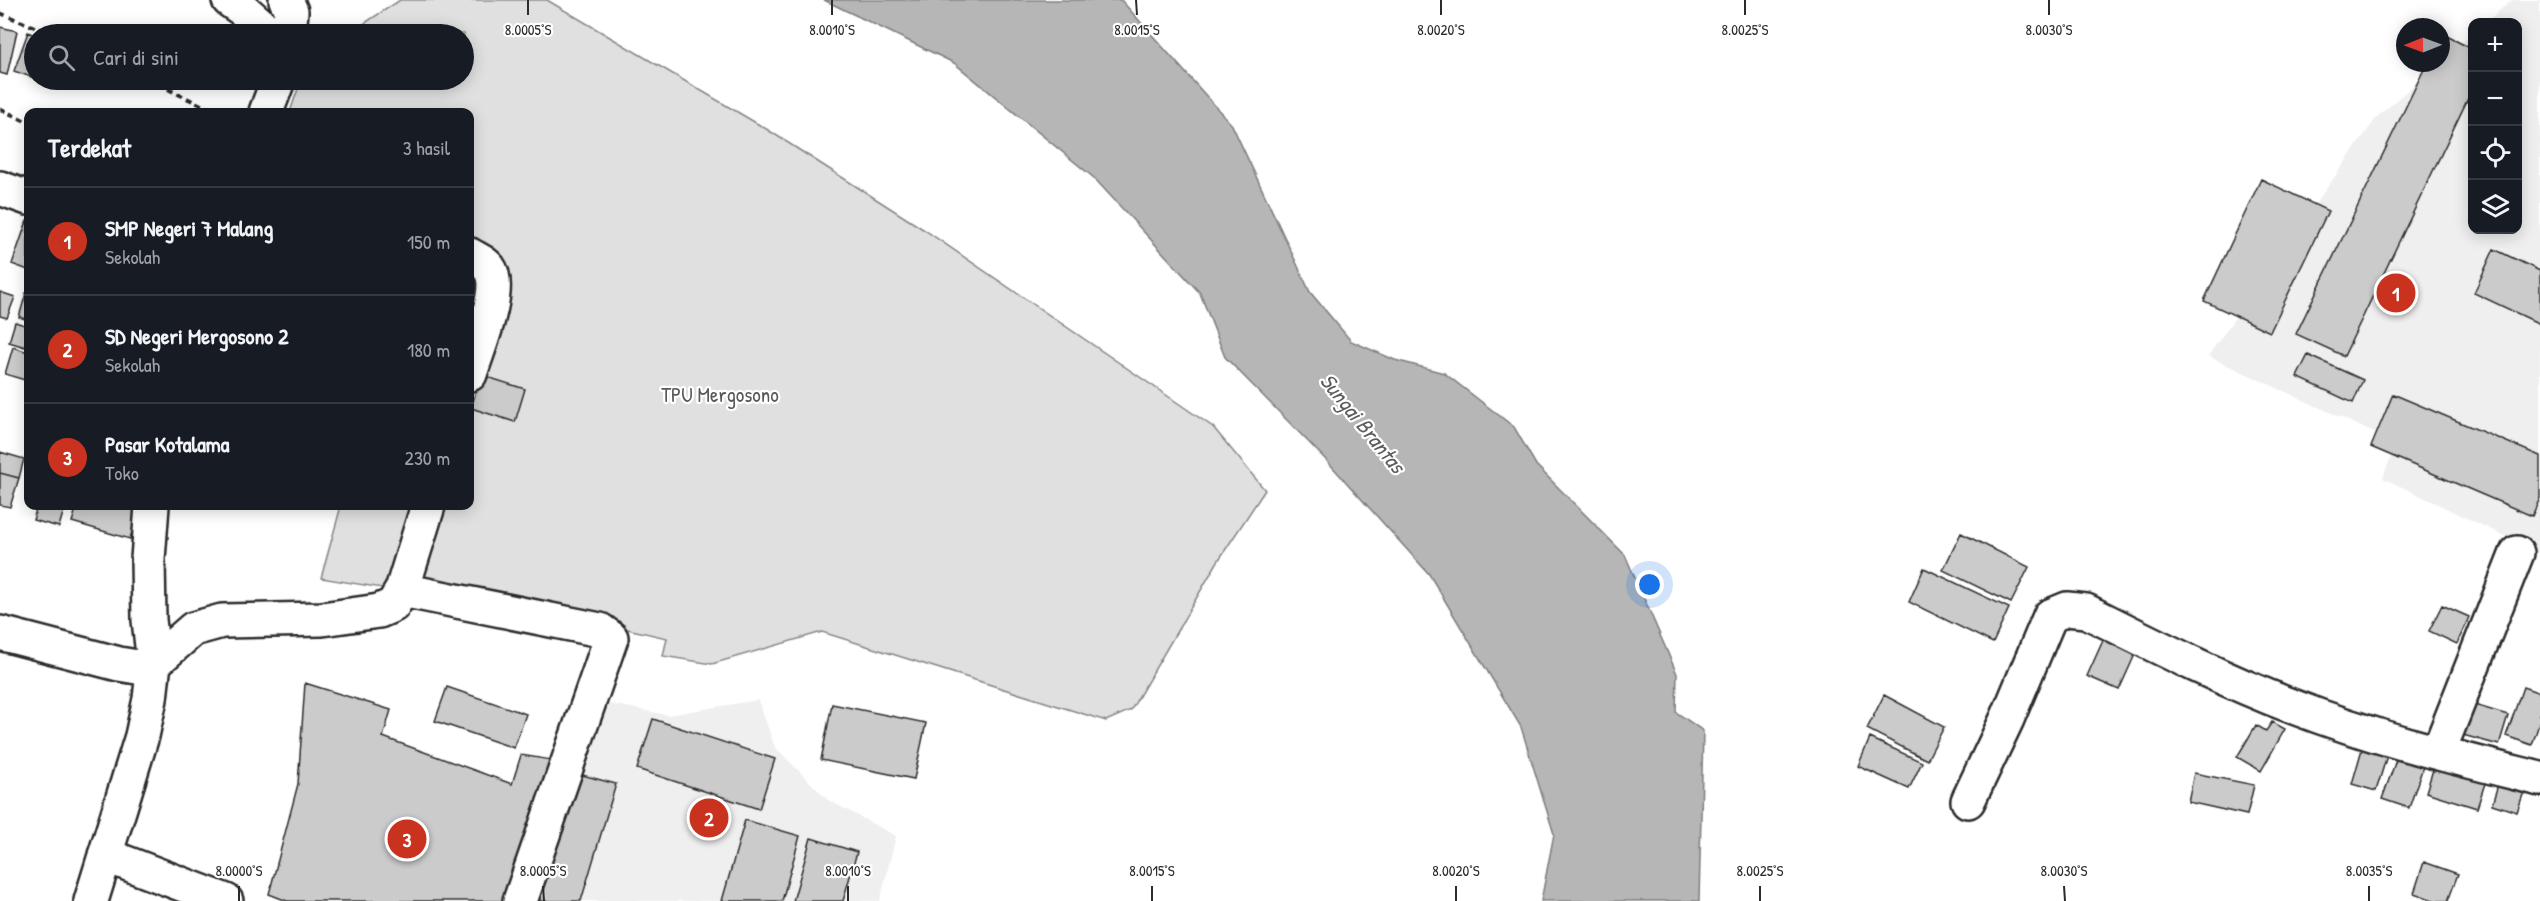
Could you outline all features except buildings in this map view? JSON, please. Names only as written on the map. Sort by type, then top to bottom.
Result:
[{"type":"street","points":[[229,0],[260,24]]},
{"type":"street","points":[[286,0],[291,11],[290,24]]},
{"type":"street","points":[[268,108],[274,90]]},
{"type":"street","points":[[0,188],[24,197]]},
{"type":"street","points":[[474,257],[488,266],[495,285],[474,361]]},
{"type":"street","points":[[91,901],[142,736],[150,699],[154,663],[149,620],[148,559],[152,510]]},
{"type":"street","points":[[0,633],[137,667],[154,663],[193,629],[222,621],[322,619],[379,611],[393,605],[402,590],[427,510]]},
{"type":"street","points":[[2438,753],[2517,553]]},
{"type":"street","points":[[402,590],[600,630],[611,638],[520,901]]},
{"type":"street","points":[[1968,801],[2007,719],[2050,616],[2067,609],[2086,611],[2253,691],[2295,708],[2354,729],[2540,779]]},
{"type":"street","points":[[105,855],[226,901]]},
{"type":"path","points":[[0,13],[27,24]]},
{"type":"path","points":[[170,90],[208,108]]},
{"type":"path","points":[[0,109],[24,120]]},
{"type":"shaded area","points":[[2512,0],[2540,0],[2540,553],[2383,478],[2396,443],[2208,356],[2377,117],[2429,72],[2450,72],[2450,53],[2468,37],[2468,234],[2522,234],[2522,18],[2491,18]]},
{"type":"shaded area","points":[[758,700],[775,747],[828,800],[896,836],[880,901],[527,901],[594,701],[668,715]]},
{"type":"green space","name":"TPU Mergosono","points":[[400,0],[547,0],[768,130],[926,231],[1213,427],[1265,490],[1218,561],[1131,710],[1106,721],[822,632],[712,664],[663,656],[667,638],[614,626],[321,578],[340,510],[474,510],[474,108],[291,108],[298,90],[474,90],[474,24],[363,24]]},
{"type":"water","name":"Sungai Brantas","points":[[824,0],[1121,0],[1232,125],[1310,292],[1351,341],[1395,360],[1444,373],[1514,427],[1536,465],[1625,555],[1677,674],[1676,712],[1703,731],[1699,901],[1541,901],[1554,834],[1521,727],[1429,574],[1328,462],[1225,357],[1200,293],[1094,178],[954,63]]},
{"type":"place","name":"SMP Negeri 7 Malang","points":[[2396,293]]},
{"type":"place","name":"SD Negeri Mergosono 2","points":[[709,818]]},
{"type":"place","name":"Pasar Kotalama","points":[[407,839]]}]
